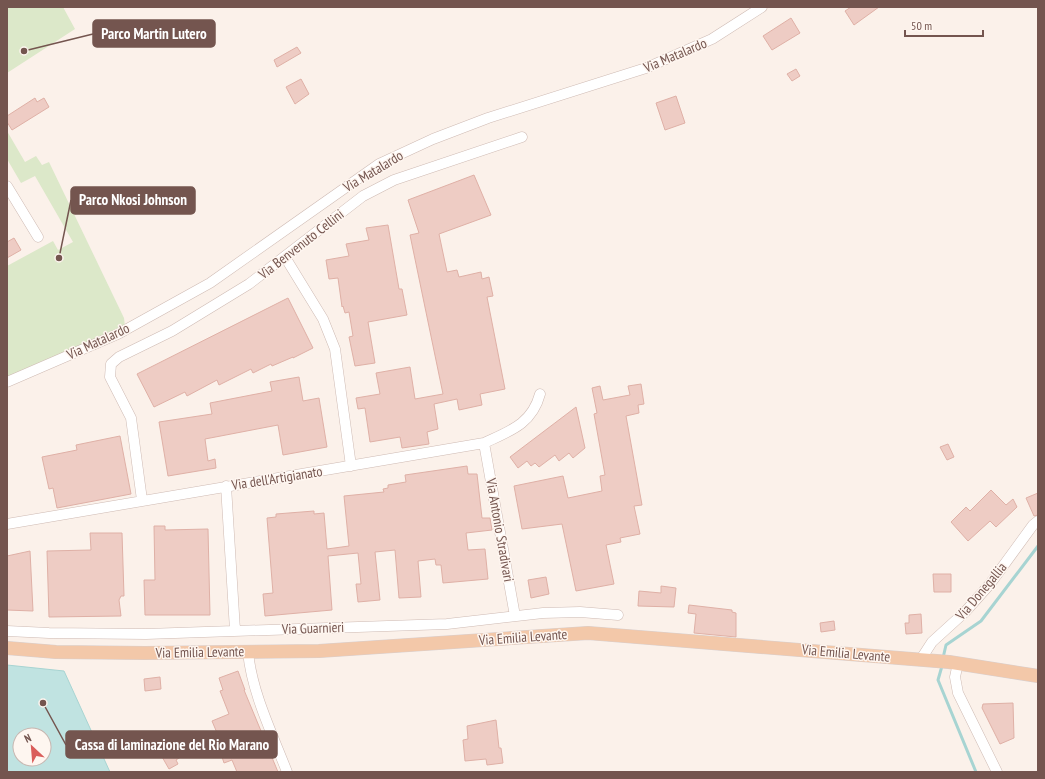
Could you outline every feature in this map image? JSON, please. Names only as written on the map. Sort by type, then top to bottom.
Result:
[{"type":"main road","name":"Via Emilia Levante","points":[[7,648],[56,652],[319,651],[588,632],[954,662],[1038,676]]},
{"type":"street","name":"Via Matalardo","points":[[7,382],[118,334],[210,283],[379,164],[433,139],[488,118],[646,68],[712,39],[762,7]]},
{"type":"street","name":"Via Benvenuto Cellini","points":[[142,500],[131,418],[110,377],[111,364],[119,357],[172,331],[236,292],[363,196],[394,180],[522,137]]},
{"type":"street","points":[[7,186],[38,237]]},
{"type":"street","points":[[284,257],[324,319],[334,349],[351,466]]},
{"type":"street","name":"Via dell'Artigianato","points":[[7,524],[484,443],[517,428],[537,408],[540,394]]},
{"type":"street","name":"Via Antonio Stradivari","points":[[484,443],[515,616]]},
{"type":"street","points":[[226,486],[235,630]]},
{"type":"street","name":"Via Donegallia","points":[[924,660],[932,642],[965,612],[990,584],[1038,520]]},
{"type":"street","name":"Via Guarnieri","points":[[7,631],[146,634],[448,624],[515,616],[580,612],[618,615]]},
{"type":"street","points":[[248,652],[250,667],[260,702],[287,772]]},
{"type":"street","points":[[954,662],[958,693],[997,772]]},
{"type":"green space","points":[[7,7],[63,7],[75,29],[7,73]]},
{"type":"green space","points":[[7,131],[25,162],[36,156],[42,165],[49,162],[124,318],[125,326],[7,377],[7,266],[53,241],[58,250],[73,242],[35,176],[21,183],[7,159]]},
{"type":"water","points":[[7,665],[64,671],[110,772],[7,772]]},
{"type":"building","points":[[851,7],[879,7],[854,25],[845,11]]},
{"type":"building","points":[[791,18],[800,33],[772,50],[763,36]]},
{"type":"building","points":[[297,47],[301,53],[277,67],[274,60]]},
{"type":"building","points":[[796,69],[800,76],[792,81],[787,74]]},
{"type":"building","points":[[301,79],[309,94],[295,104],[286,87]]},
{"type":"building","points":[[676,96],[685,123],[665,130],[656,103]]},
{"type":"building","points":[[35,98],[37,102],[44,98],[49,107],[12,130],[7,122],[7,116]]},
{"type":"building","points":[[474,175],[491,215],[439,234],[447,272],[457,270],[459,277],[481,272],[482,279],[489,277],[493,296],[487,297],[505,389],[480,394],[482,405],[459,410],[457,399],[434,404],[438,429],[427,432],[429,444],[402,448],[400,437],[370,442],[365,408],[358,409],[356,398],[380,394],[376,373],[410,367],[415,399],[443,394],[410,235],[419,233],[408,200]]},
{"type":"building","points":[[388,225],[399,289],[402,289],[407,315],[368,322],[375,363],[355,366],[349,337],[353,336],[349,312],[345,313],[343,306],[342,307],[338,278],[329,279],[326,260],[349,256],[346,244],[369,240],[366,228]]},
{"type":"building","points":[[14,238],[21,250],[7,258],[7,242]]},
{"type":"building","points":[[288,298],[313,348],[293,358],[272,366],[271,364],[253,373],[251,369],[219,385],[217,380],[187,396],[185,392],[154,407],[137,374]]},
{"type":"building","points":[[299,377],[303,401],[319,398],[327,447],[283,455],[278,425],[205,439],[208,461],[215,459],[216,468],[168,476],[159,422],[212,414],[210,403],[272,391],[270,382]]},
{"type":"building","points":[[641,384],[644,404],[638,405],[639,413],[626,416],[642,505],[634,506],[640,534],[620,538],[621,542],[606,545],[614,584],[576,591],[562,524],[522,529],[514,486],[563,476],[568,498],[602,491],[600,476],[605,475],[594,414],[597,413],[592,388],[600,386],[603,400],[630,395],[628,386]]},
{"type":"building","points":[[576,407],[585,448],[573,458],[569,453],[559,461],[555,455],[539,467],[535,463],[531,466],[527,461],[518,468],[510,457]]},
{"type":"building","points":[[120,436],[131,494],[57,508],[53,488],[49,489],[42,457],[77,450],[76,445]]},
{"type":"building","points":[[948,444],[954,457],[947,460],[940,447]]},
{"type":"building","points":[[467,466],[468,474],[477,474],[482,518],[490,518],[492,530],[466,533],[468,550],[485,549],[488,579],[443,583],[441,565],[436,565],[435,559],[418,561],[421,597],[399,598],[395,550],[375,552],[380,600],[358,602],[356,584],[361,584],[358,553],[328,556],[332,610],[265,616],[263,594],[273,593],[267,518],[276,517],[276,514],[314,511],[314,514],[324,513],[327,549],[349,546],[344,496],[384,492],[383,489],[388,488],[388,485],[406,482],[405,475]]},
{"type":"building","points":[[991,490],[1006,505],[1013,499],[1017,507],[996,527],[990,521],[968,541],[951,522],[966,507],[970,511]]},
{"type":"building","points":[[1038,493],[1038,515],[1034,516],[1026,498]]},
{"type":"building","points":[[154,526],[165,526],[165,530],[208,529],[210,615],[145,615],[144,580],[155,580]]},
{"type":"building","points":[[90,533],[122,533],[124,596],[121,596],[119,600],[121,616],[49,617],[47,551],[91,550]]},
{"type":"building","points":[[30,551],[33,611],[7,610],[7,556]]},
{"type":"building","points":[[933,574],[951,574],[951,592],[934,592]]},
{"type":"building","points":[[546,577],[549,594],[531,598],[528,580]]},
{"type":"building","points":[[661,586],[676,588],[674,607],[638,606],[639,591],[661,593]]},
{"type":"building","points":[[689,605],[732,610],[732,612],[736,613],[736,637],[694,633],[696,614],[688,613]]},
{"type":"building","points":[[921,614],[922,633],[906,634],[905,623],[909,623],[909,615]]},
{"type":"building","points":[[834,621],[835,630],[821,632],[820,623]]},
{"type":"building","points":[[238,671],[244,690],[278,772],[237,772],[232,760],[224,763],[221,754],[225,752],[212,721],[229,714],[220,691],[223,690],[219,678]]},
{"type":"building","points":[[160,677],[161,689],[145,691],[144,679]]},
{"type":"building","points":[[1013,703],[1014,738],[1000,744],[982,708],[983,704]]},
{"type":"building","points":[[496,720],[499,748],[501,748],[503,763],[487,765],[486,759],[465,761],[463,740],[468,739],[467,726]]},
{"type":"building","points":[[173,740],[182,756],[176,760],[178,764],[169,769],[157,748]]},
{"type":"waterway","points":[[943,658],[946,645],[981,621],[1038,546]]},
{"type":"waterway","points":[[942,666],[938,680],[976,772]]},
{"type":"place","name":"Parco Martin Lutero","points":[[24,51]]},
{"type":"place","name":"Parco Nkosi Johnson","points":[[59,258]]},
{"type":"place","name":"Cassa di laminazione del Rio Marano","points":[[43,703]]}]
